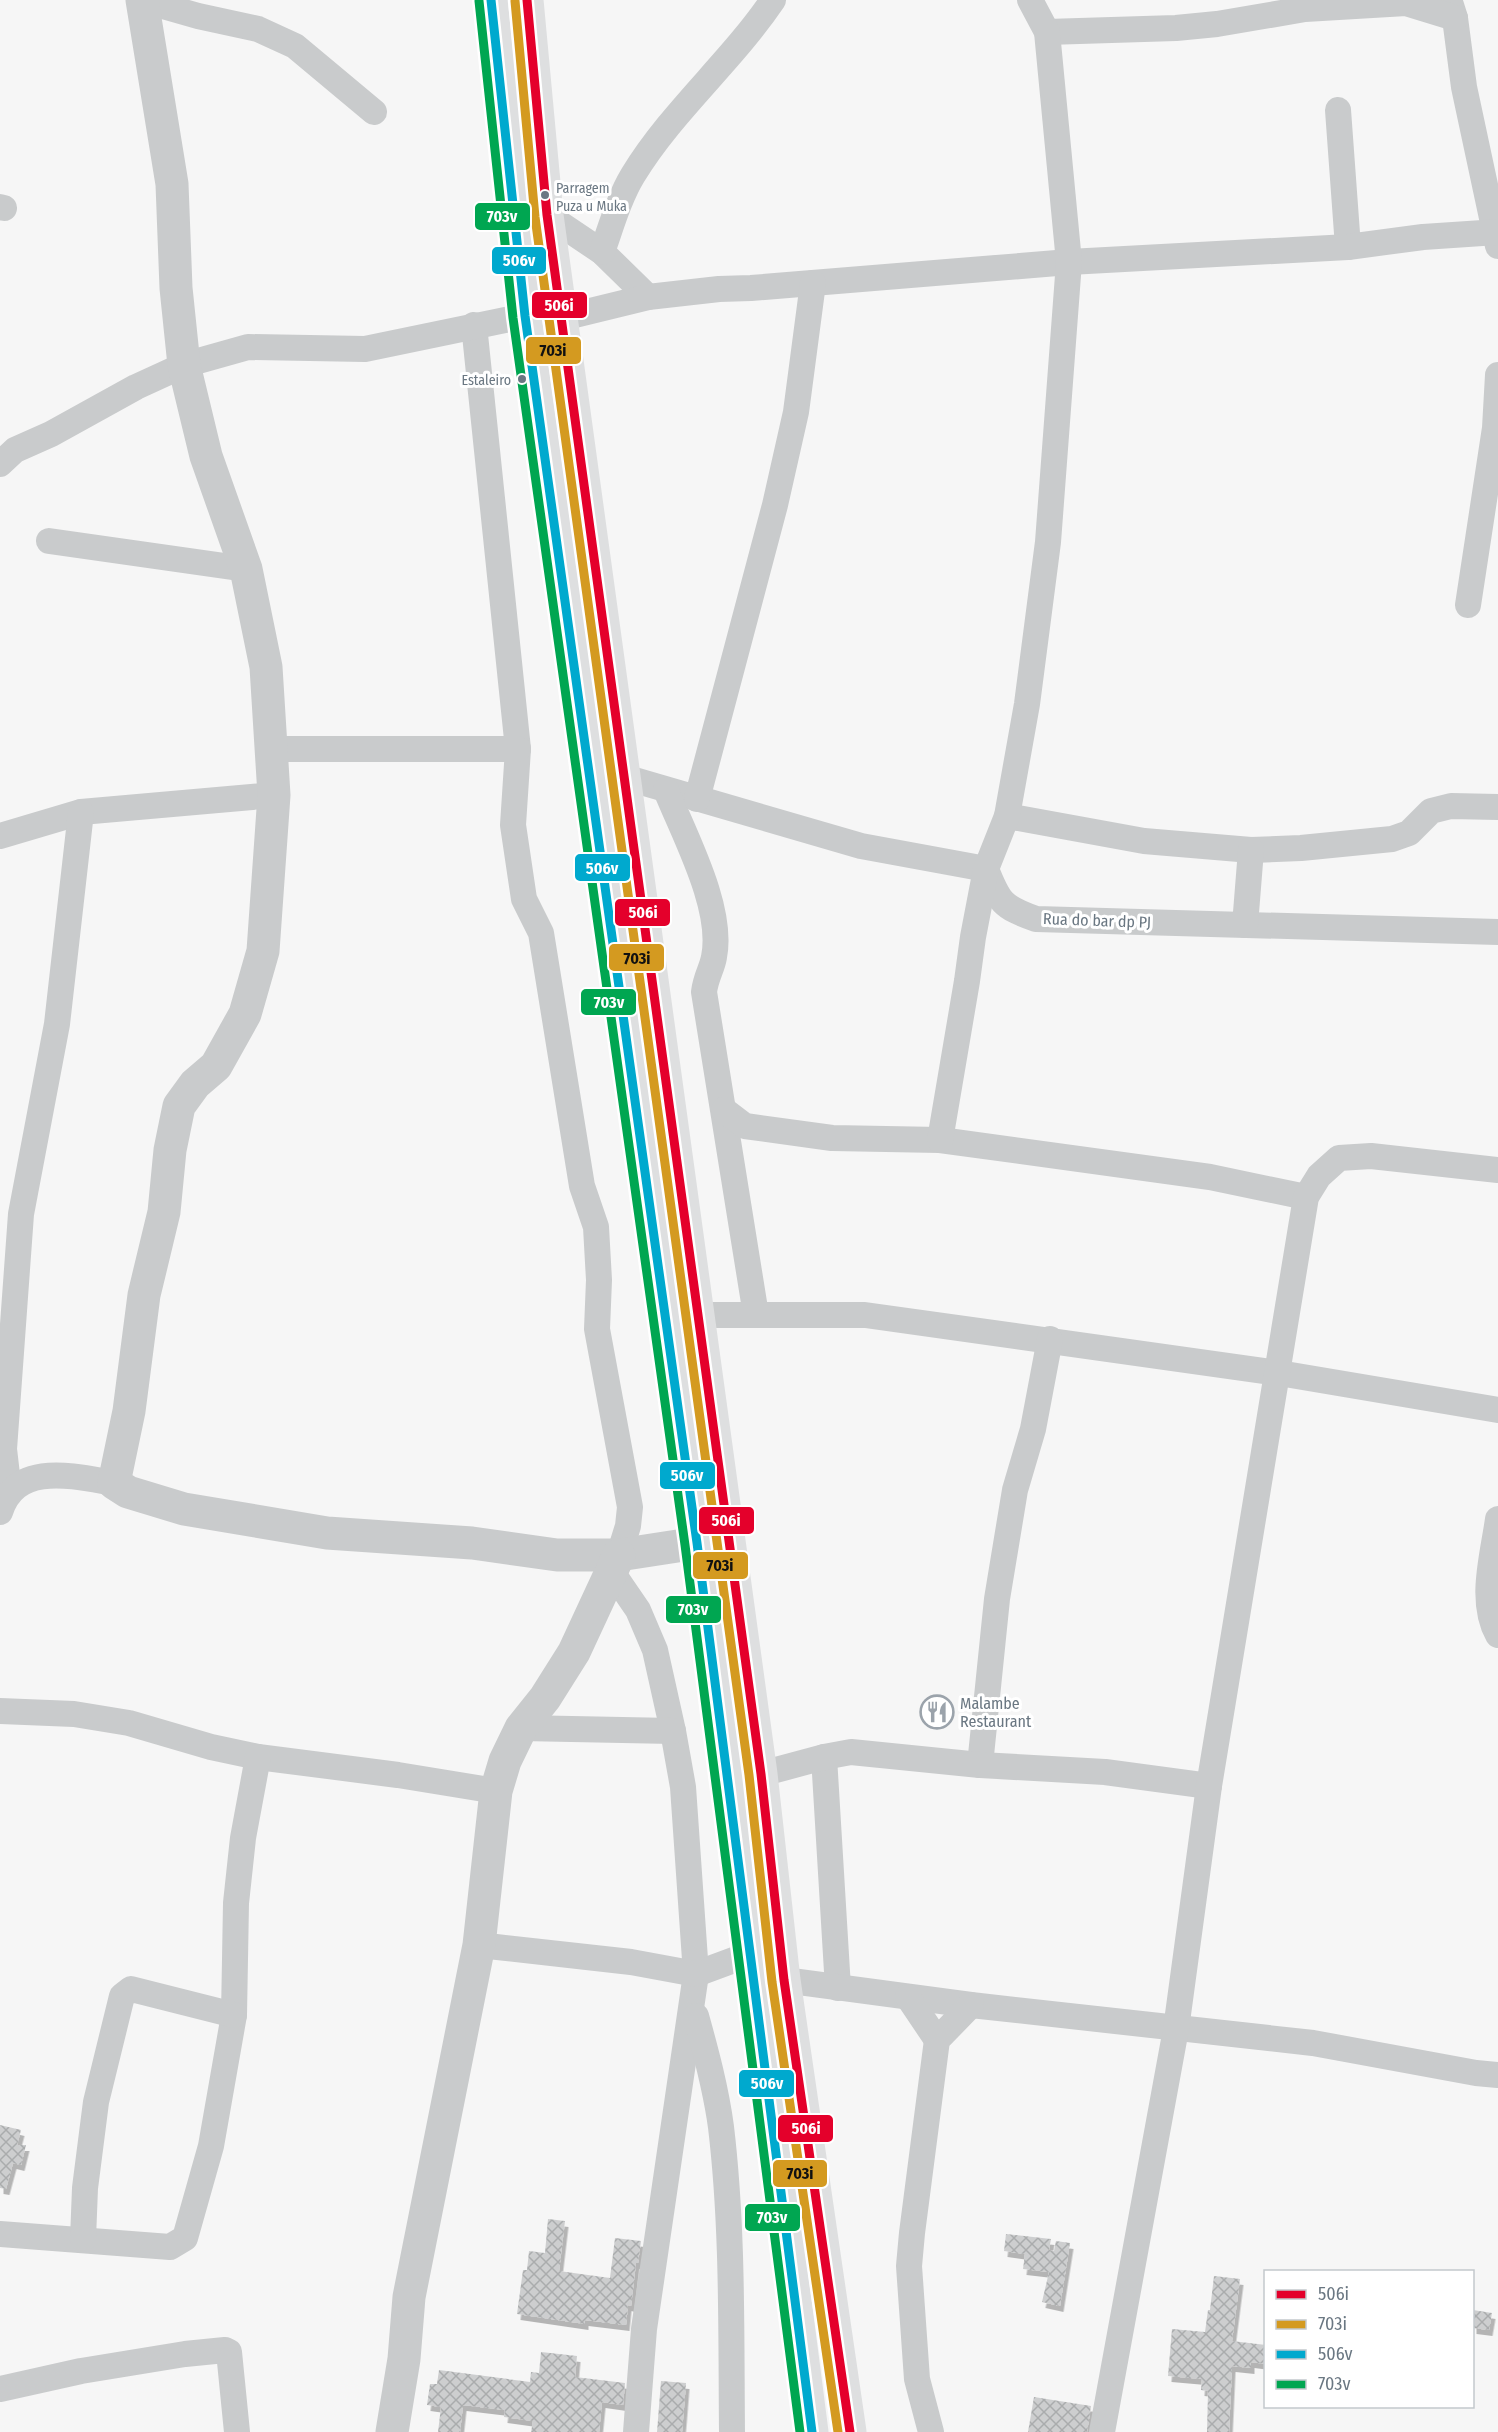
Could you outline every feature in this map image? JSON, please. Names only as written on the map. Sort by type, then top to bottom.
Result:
[{"type":"main road","points":[[491,0],[525,316],[697,1543],[813,2432]]},
{"type":"main road","points":[[527,0],[547,215],[696,1315],[761,1774],[784,1980],[850,2432]]},
{"type":"street","points":[[114,1483],[129,1411],[144,1295],[164,1212],[170,1150],[179,1106],[195,1084],[216,1066],[245,1014],[263,951],[274,795],[266,667],[246,569],[206,456],[184,366],[176,288],[172,184],[142,0],[198,16],[258,28],[295,46],[374,112]]},
{"type":"street","points":[[602,252],[632,177],[672,120],[752,31],[772,0]]},
{"type":"street","points":[[940,1140],[968,981],[972,937],[986,869],[1007,816],[1027,704],[1048,542],[1069,262],[1047,32],[1030,0]]},
{"type":"street","points":[[562,318],[648,297],[719,289],[1069,262],[1347,247],[1423,237],[1497,236],[1464,87],[1452,9],[1407,1],[1305,9],[1217,24],[1176,28],[1047,32]]},
{"type":"street","points":[[1338,111],[1347,247]]},
{"type":"street","points":[[547,215],[602,252],[648,297]]},
{"type":"street","points":[[696,799],[775,505],[796,412],[813,283]]},
{"type":"street","points":[[5,454],[51,434],[136,387],[184,366],[248,347],[365,349],[525,316]]},
{"type":"street","points":[[392,2432],[404,2359],[409,2297],[479,1945],[496,1791],[505,1761],[521,1728],[545,1698],[574,1652],[616,1564],[628,1526],[630,1507],[597,1329],[599,1280],[596,1227],[582,1186],[541,933],[524,899],[513,825],[518,749],[474,325]]},
{"type":"street","points":[[1468,605],[1494,463],[1498,375]]},
{"type":"street","points":[[49,541],[246,569]]},
{"type":"street","points":[[272,749],[518,749]]},
{"type":"street","points":[[624,777],[861,846],[986,869]]},
{"type":"street","points":[[666,790],[710,898],[715,929],[714,958],[705,976],[704,992],[756,1315]]},
{"type":"street","points":[[0,836],[81,812],[274,795]]},
{"type":"street","points":[[1007,816],[1144,842],[1251,850],[1301,848],[1392,839],[1409,833],[1431,811],[1451,806],[1498,807]]},
{"type":"street","points":[[4,1502],[4,1449],[21,1214],[57,1024],[81,812]]},
{"type":"street","points":[[1245,925],[1251,850]]},
{"type":"street","name":"Rua do bar dp PJ","points":[[986,869],[997,897],[1016,912],[1036,919],[1498,932]]},
{"type":"street","points":[[724,1110],[745,1126],[832,1138],[940,1140],[1210,1177],[1306,1197]]},
{"type":"street","points":[[728,1145],[745,1126]]},
{"type":"street","points":[[1102,2432],[1176,2029],[1209,1786],[1279,1373],[1306,1197],[1319,1176],[1339,1158],[1371,1156],[1498,1170]]},
{"type":"street","points":[[696,1315],[865,1315],[1050,1339],[1279,1373],[1498,1410]]},
{"type":"street","points":[[980,1765],[997,1599],[1015,1490],[1033,1429],[1050,1339]]},
{"type":"street","points":[[4,1502],[34,1477],[67,1475],[114,1483],[128,1492],[184,1509],[327,1533],[461,1542],[616,1564],[697,1543]]},
{"type":"street","points":[[1498,1520],[1488,1592],[1490,1621],[1498,1635]]},
{"type":"street","points":[[616,1564],[655,1650],[673,1731],[683,1787],[696,1974],[644,2329],[636,2432]]},
{"type":"street","points":[[0,1710],[74,1714],[129,1723],[211,1747],[258,1757],[398,1775],[496,1791]]},
{"type":"street","points":[[521,1728],[673,1731]]},
{"type":"street","points":[[761,1774],[824,1756],[851,1752],[980,1765],[1105,1772],[1209,1786]]},
{"type":"street","points":[[824,1756],[838,1988]]},
{"type":"street","points":[[0,2234],[170,2247],[185,2238],[211,2146],[234,2015],[236,1903],[243,1838],[258,1757]]},
{"type":"street","points":[[479,1945],[631,1962],[696,1974],[750,1954]]},
{"type":"street","points":[[784,1980],[971,2005],[1313,2043],[1498,2075]]},
{"type":"street","points":[[83,2239],[85,2188],[96,2102],[122,1996],[131,1989],[234,2015]]},
{"type":"street","points":[[908,1997],[937,2040]]},
{"type":"street","points":[[931,2432],[917,2379],[909,2266],[937,2040],[971,2005]]},
{"type":"street","points":[[693,2006],[707,2056],[721,2125],[730,2236],[732,2432]]},
{"type":"street","points":[[0,2389],[81,2371],[185,2354],[225,2350],[229,2352],[237,2432]]},
{"type":"building","points":[[0,2125],[21,2130],[17,2145],[26,2145],[21,2165],[13,2163],[6,2189],[0,2188]]},
{"type":"building","points":[[548,2219],[565,2221],[559,2271],[610,2278],[615,2238],[641,2241],[626,2325],[585,2320],[585,2324],[517,2314],[523,2270],[527,2270],[529,2251],[545,2253]]},
{"type":"building","points":[[1006,2234],[1051,2239],[1049,2250],[1054,2251],[1056,2241],[1070,2243],[1060,2306],[1042,2302],[1049,2272],[1023,2269],[1025,2254],[1004,2251]]},
{"type":"building","points":[[1214,2276],[1240,2279],[1232,2341],[1264,2345],[1264,2364],[1251,2362],[1251,2368],[1232,2366],[1229,2432],[1207,2432],[1208,2391],[1201,2390],[1202,2379],[1168,2376],[1172,2329],[1205,2332],[1208,2310],[1210,2310]]},
{"type":"building","points":[[1474,2310],[1492,2313],[1489,2330],[1474,2328]]},
{"type":"building","points":[[541,2352],[577,2356],[575,2377],[625,2383],[623,2405],[602,2402],[599,2432],[531,2432],[533,2421],[504,2417],[505,2410],[463,2405],[460,2432],[438,2432],[441,2407],[427,2405],[430,2384],[437,2384],[439,2370],[530,2382],[531,2372],[539,2373]]},
{"type":"building","points":[[661,2381],[686,2383],[682,2432],[657,2432]]},
{"type":"building","points":[[1034,2397],[1091,2406],[1087,2432],[1028,2432]]},
{"type":"transit line","name":"506v","points":[[491,0],[525,316],[697,1543],[812,2432]]},
{"type":"transit line","name":"506i","points":[[527,0],[547,215],[761,1774],[784,1980],[850,2432]]},
{"type":"transit line","name":"703v","points":[[479,1],[513,318],[685,1545],[800,2432]]},
{"type":"transit line","name":"703i","points":[[515,1],[535,217],[749,1775],[772,1982],[838,2432]]},
{"type":"place","name":"Parragem Puza u Muka","points":[[545,195]]},
{"type":"place","name":"Estaleiro","points":[[522,379]]},
{"type":"place","name":"Malambe Restaurant","points":[[937,1712]]}]
